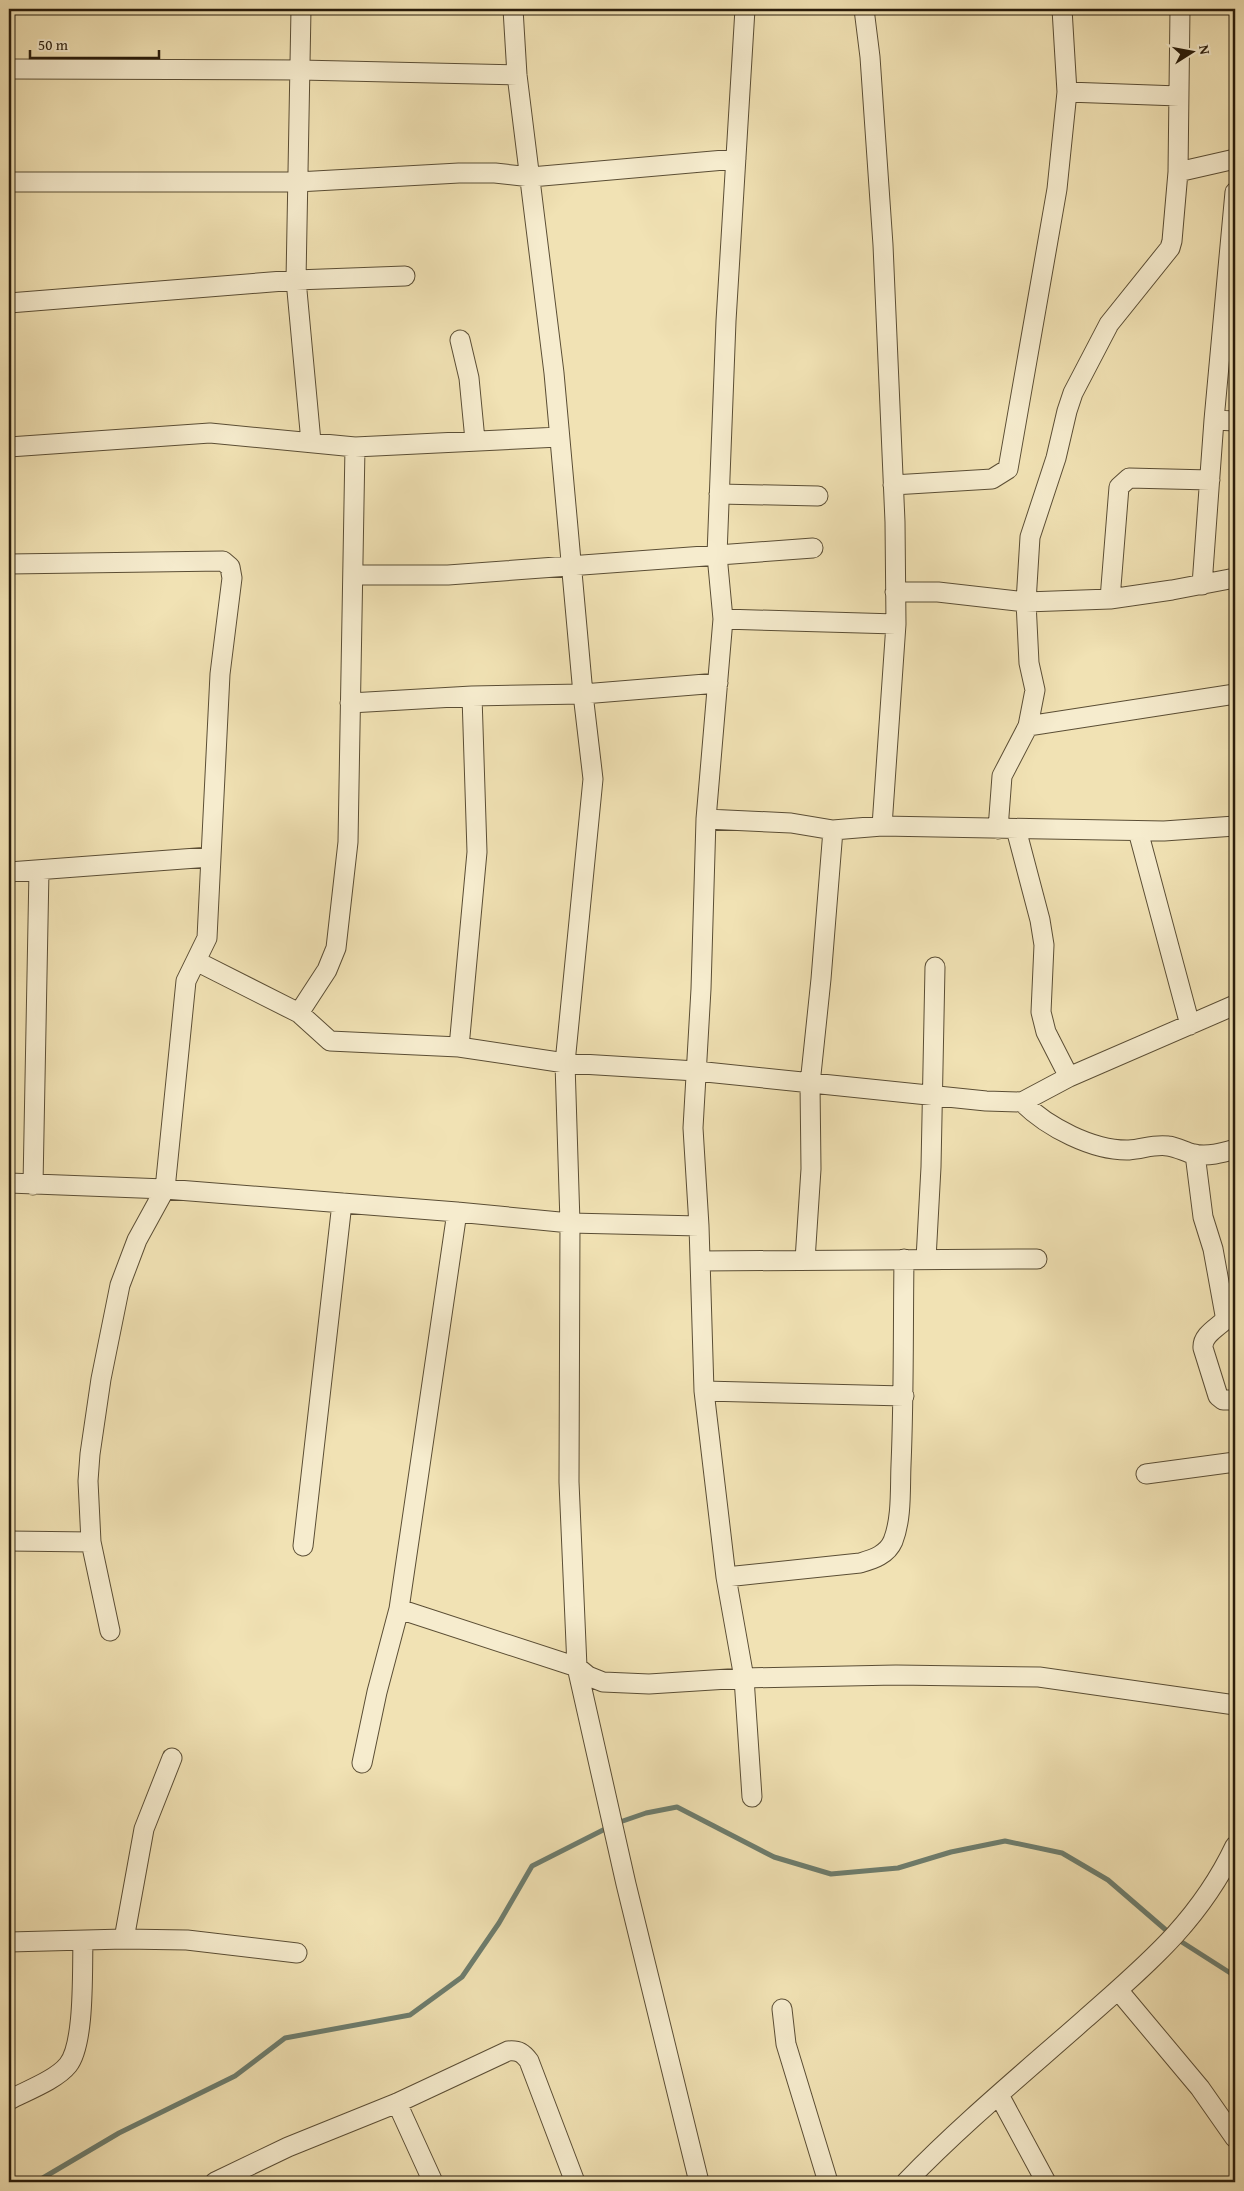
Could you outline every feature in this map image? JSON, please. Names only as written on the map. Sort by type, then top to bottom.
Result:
[{"type":"street","points":[[301,9],[296,280],[311,442]]},
{"type":"street","points":[[513,9],[517,75],[554,373],[573,566],[583,694],[593,780],[565,1063],[570,1223],[569,1482],[577,1668],[626,1884],[699,2182]]},
{"type":"street","points":[[745,9],[726,321],[719,494],[717,555],[723,619],[706,819],[693,1128],[699,1226],[704,1391],[726,1577],[744,1678],[752,1797]]},
{"type":"street","points":[[864,9],[870,57],[883,245],[896,592],[896,624],[882,826]]},
{"type":"street","points":[[893,485],[992,479],[1008,469],[1057,189],[1067,92],[1062,9]]},
{"type":"street","points":[[1069,1077],[1046,1032],[1041,1012],[1044,945],[1040,920],[1007,829],[1002,776],[1028,726],[1035,690],[1028,663],[1026,602],[1030,537],[1056,458],[1073,393],[1109,324],[1170,248],[1178,172],[1180,9]]},
{"type":"street","points":[[9,69],[300,70],[517,75]]},
{"type":"street","points":[[1067,92],[1179,96]]},
{"type":"street","points":[[9,182],[297,182],[459,173],[495,173],[531,177],[736,159]]},
{"type":"street","points":[[1178,172],[1235,159]]},
{"type":"street","points":[[1202,585],[1214,420],[1235,192]]},
{"type":"street","points":[[9,303],[296,280],[404,276]]},
{"type":"street","points":[[460,340],[469,378],[475,440]]},
{"type":"street","points":[[1214,420],[1235,422]]},
{"type":"street","points":[[9,447],[202,433],[355,447],[559,437]]},
{"type":"street","points":[[299,1013],[327,970],[336,948],[348,842],[355,447]]},
{"type":"street","points":[[1110,599],[1119,487],[1129,478],[1210,480]]},
{"type":"street","points":[[719,494],[818,496]]},
{"type":"street","points":[[353,575],[448,575],[813,548]]},
{"type":"street","points":[[9,564],[222,561],[230,567],[232,578],[220,674],[206,938],[186,981],[165,1189],[128,1260],[114,1311],[101,1379],[90,1454],[88,1481],[91,1542],[110,1631]]},
{"type":"street","points":[[896,592],[938,592],[1026,602],[1110,599],[1235,578]]},
{"type":"street","points":[[723,619],[896,624]]},
{"type":"street","points":[[350,703],[472,696],[583,694],[718,683]]},
{"type":"street","points":[[1028,726],[1235,694]]},
{"type":"street","points":[[460,1047],[477,852],[472,696]]},
{"type":"street","points":[[706,819],[791,822],[833,830],[882,826],[1138,830],[1235,826]]},
{"type":"street","points":[[805,1260],[811,1169],[810,1084],[822,979],[833,830]]},
{"type":"street","points":[[1138,830],[1190,1025]]},
{"type":"street","points":[[9,872],[210,858]]},
{"type":"street","points":[[33,1185],[39,870]]},
{"type":"street","points":[[196,961],[299,1013],[330,1041],[460,1047],[565,1063],[696,1071],[986,1101],[1022,1102],[1069,1077],[1235,1004]]},
{"type":"street","points":[[926,1260],[931,1167],[935,967]]},
{"type":"street","points":[[1022,1102],[1036,1116],[1057,1129],[1089,1142],[1129,1150],[1154,1145],[1170,1146],[1195,1154],[1217,1154],[1235,1149]]},
{"type":"street","points":[[1195,1154],[1203,1217],[1213,1249],[1225,1315],[1224,1321],[1205,1337],[1202,1342],[1218,1396],[1223,1400],[1235,1400]]},
{"type":"street","points":[[9,1183],[165,1189],[457,1212],[570,1223],[699,1226]]},
{"type":"street","points":[[303,1546],[342,1203]]},
{"type":"street","points":[[362,1763],[377,1692],[399,1609],[457,1212]]},
{"type":"street","points":[[700,1261],[1037,1259]]},
{"type":"street","points":[[726,1577],[860,1563],[875,1559],[885,1552],[893,1542],[899,1511],[904,1396],[904,1260]]},
{"type":"street","points":[[704,1391],[904,1396]]},
{"type":"street","points":[[1146,1474],[1235,1462]]},
{"type":"street","points":[[9,1541],[91,1542]]},
{"type":"street","points":[[399,1609],[577,1668],[588,1676],[602,1682],[649,1684],[744,1678],[896,1675],[1039,1677],[1235,1705]]},
{"type":"street","points":[[124,1939],[144,1829],[172,1758]]},
{"type":"street","points":[[906,2182],[999,2095],[1162,1950],[1213,1888],[1235,1847]]},
{"type":"street","points":[[9,1942],[124,1939],[187,1940],[297,1952]]},
{"type":"street","points":[[9,2100],[60,2073],[69,2065],[78,2043],[83,1941]]},
{"type":"street","points":[[1118,1990],[1200,2088],[1235,2138]]},
{"type":"street","points":[[782,2009],[786,2044],[828,2182]]},
{"type":"street","points":[[215,2182],[288,2147],[397,2103],[508,2051],[517,2050],[524,2054],[529,2062],[575,2182]]},
{"type":"street","points":[[999,2095],[1046,2182]]},
{"type":"street","points":[[397,2103],[433,2182]]},
{"type":"waterway","points":[[617,1823],[646,1813],[677,1807],[774,1857],[831,1874],[898,1868],[951,1852],[1005,1841],[1062,1853],[1108,1880],[1174,1937],[1235,1976]]},
{"type":"waterway","points":[[36,2182],[119,2133],[235,2076],[285,2038],[410,2015],[462,1977],[499,1923],[532,1866],[609,1827]]}]
